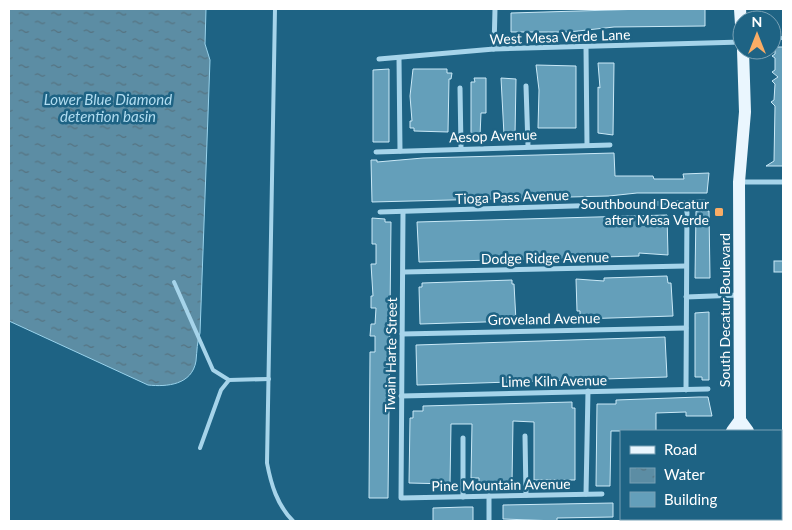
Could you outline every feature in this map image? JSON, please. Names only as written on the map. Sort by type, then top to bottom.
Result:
[{"type":"main road","name":"South Decatur Boulevard","points":[[740,420],[739,182],[744,112],[743,60]]},
{"type":"main road","points":[[733,430],[740,420],[747,430]]},
{"type":"street","points":[[494,50],[495,9]]},
{"type":"street","name":"West Mesa Verde Lane","points":[[379,59],[494,50],[732,40]]},
{"type":"street","points":[[586,47],[587,146]]},
{"type":"street","points":[[399,58],[400,151]]},
{"type":"street","points":[[526,86],[528,146]]},
{"type":"street","points":[[460,88],[461,148]]},
{"type":"street","name":"Aesop Avenue","points":[[376,152],[610,145]]},
{"type":"street","points":[[739,182],[783,182]]},
{"type":"street","name":"Tioga Pass Avenue","points":[[380,212],[704,202]]},
{"type":"street","points":[[686,390],[687,203]]},
{"type":"street","name":"Twain Harte Street","points":[[401,498],[403,212]]},
{"type":"street","name":"Dodge Ridge Avenue","points":[[404,272],[686,266]]},
{"type":"street","points":[[686,297],[740,295]]},
{"type":"street","name":"Groveland Avenue","points":[[402,334],[686,328]]},
{"type":"street","name":"Lime Kiln Avenue","points":[[401,396],[708,389]]},
{"type":"street","points":[[586,494],[588,391]]},
{"type":"street","points":[[525,436],[526,495]]},
{"type":"street","points":[[463,438],[463,497]]},
{"type":"street","name":"Pine Mountain Avenue","points":[[401,498],[602,494]]},
{"type":"street","points":[[489,496],[489,521]]},
{"type":"lane","points":[[275,9],[267,463],[270,481],[278,501],[293,521]]},
{"type":"lane","points":[[174,282],[213,370],[229,380],[269,378]]},
{"type":"lane","points":[[200,448],[221,390],[229,380]]},
{"type":"water","name":"Lower Blue Diamond detention basin","points":[[9,9],[206,9],[205,44],[210,60],[200,333],[194,369],[184,380],[178,383],[148,385],[9,321]]},
{"type":"building","points":[[705,9],[705,26],[614,27],[569,32],[511,32],[511,13]]},
{"type":"building","points":[[783,47],[783,166],[766,166],[774,161],[775,106],[771,102],[774,100],[775,84],[772,81],[778,77],[772,72],[775,70],[775,60],[782,60]]},
{"type":"building","points":[[598,63],[614,63],[613,135],[598,133],[598,87],[600,88]]},
{"type":"building","points":[[536,65],[576,66],[576,128],[538,128],[539,90]]},
{"type":"building","points":[[389,69],[389,142],[373,142],[373,70]]},
{"type":"building","points":[[413,69],[447,69],[447,73],[452,73],[451,79],[449,79],[448,132],[414,131],[414,128],[410,128],[410,121],[412,121],[410,96]]},
{"type":"building","points":[[474,78],[486,78],[486,113],[481,113],[480,136],[471,136],[471,82],[475,82]]},
{"type":"building","points":[[501,78],[516,79],[515,135],[504,135]]},
{"type":"building","points":[[614,153],[615,176],[653,176],[654,179],[684,179],[683,174],[709,173],[707,193],[637,193],[609,196],[372,202],[371,160],[377,160],[377,162],[423,158]]},
{"type":"building","points":[[696,211],[709,211],[710,278],[695,278]]},
{"type":"building","points":[[667,215],[668,255],[639,253],[639,256],[419,262],[417,222]]},
{"type":"building","points":[[372,218],[385,219],[385,222],[391,222],[388,498],[369,498],[370,352],[375,352],[375,336],[370,336],[371,324],[375,324],[376,308],[371,308],[371,296],[373,296],[371,264],[376,264],[376,244],[372,244]]},
{"type":"building","points":[[774,261],[783,261],[783,272],[774,272]]},
{"type":"building","points":[[667,276],[668,283],[671,283],[673,316],[580,319],[580,311],[577,311],[576,279],[604,281],[604,278]]},
{"type":"building","points":[[512,280],[512,284],[514,284],[516,321],[420,324],[419,287],[422,287],[422,283]]},
{"type":"building","points":[[709,312],[709,380],[702,380],[702,377],[695,377],[695,313]]},
{"type":"building","points":[[665,337],[667,377],[417,385],[416,345]]},
{"type":"building","points":[[708,397],[712,416],[686,416],[686,412],[656,413],[656,430],[611,431],[610,486],[596,486],[597,404],[616,404],[616,400]]},
{"type":"building","points":[[572,402],[572,408],[575,408],[575,480],[534,480],[534,422],[513,421],[512,483],[479,482],[479,478],[471,478],[472,424],[451,424],[450,484],[409,483],[410,418],[413,418],[413,411],[423,411],[423,406]]},
{"type":"building","points":[[613,503],[613,517],[557,518],[557,521],[503,519],[503,505]]},
{"type":"building","points":[[473,507],[473,521],[433,521],[433,508]]},
{"type":"place","name":"Southbound Decatur after Mesa Verde","points":[[719,212]]}]
